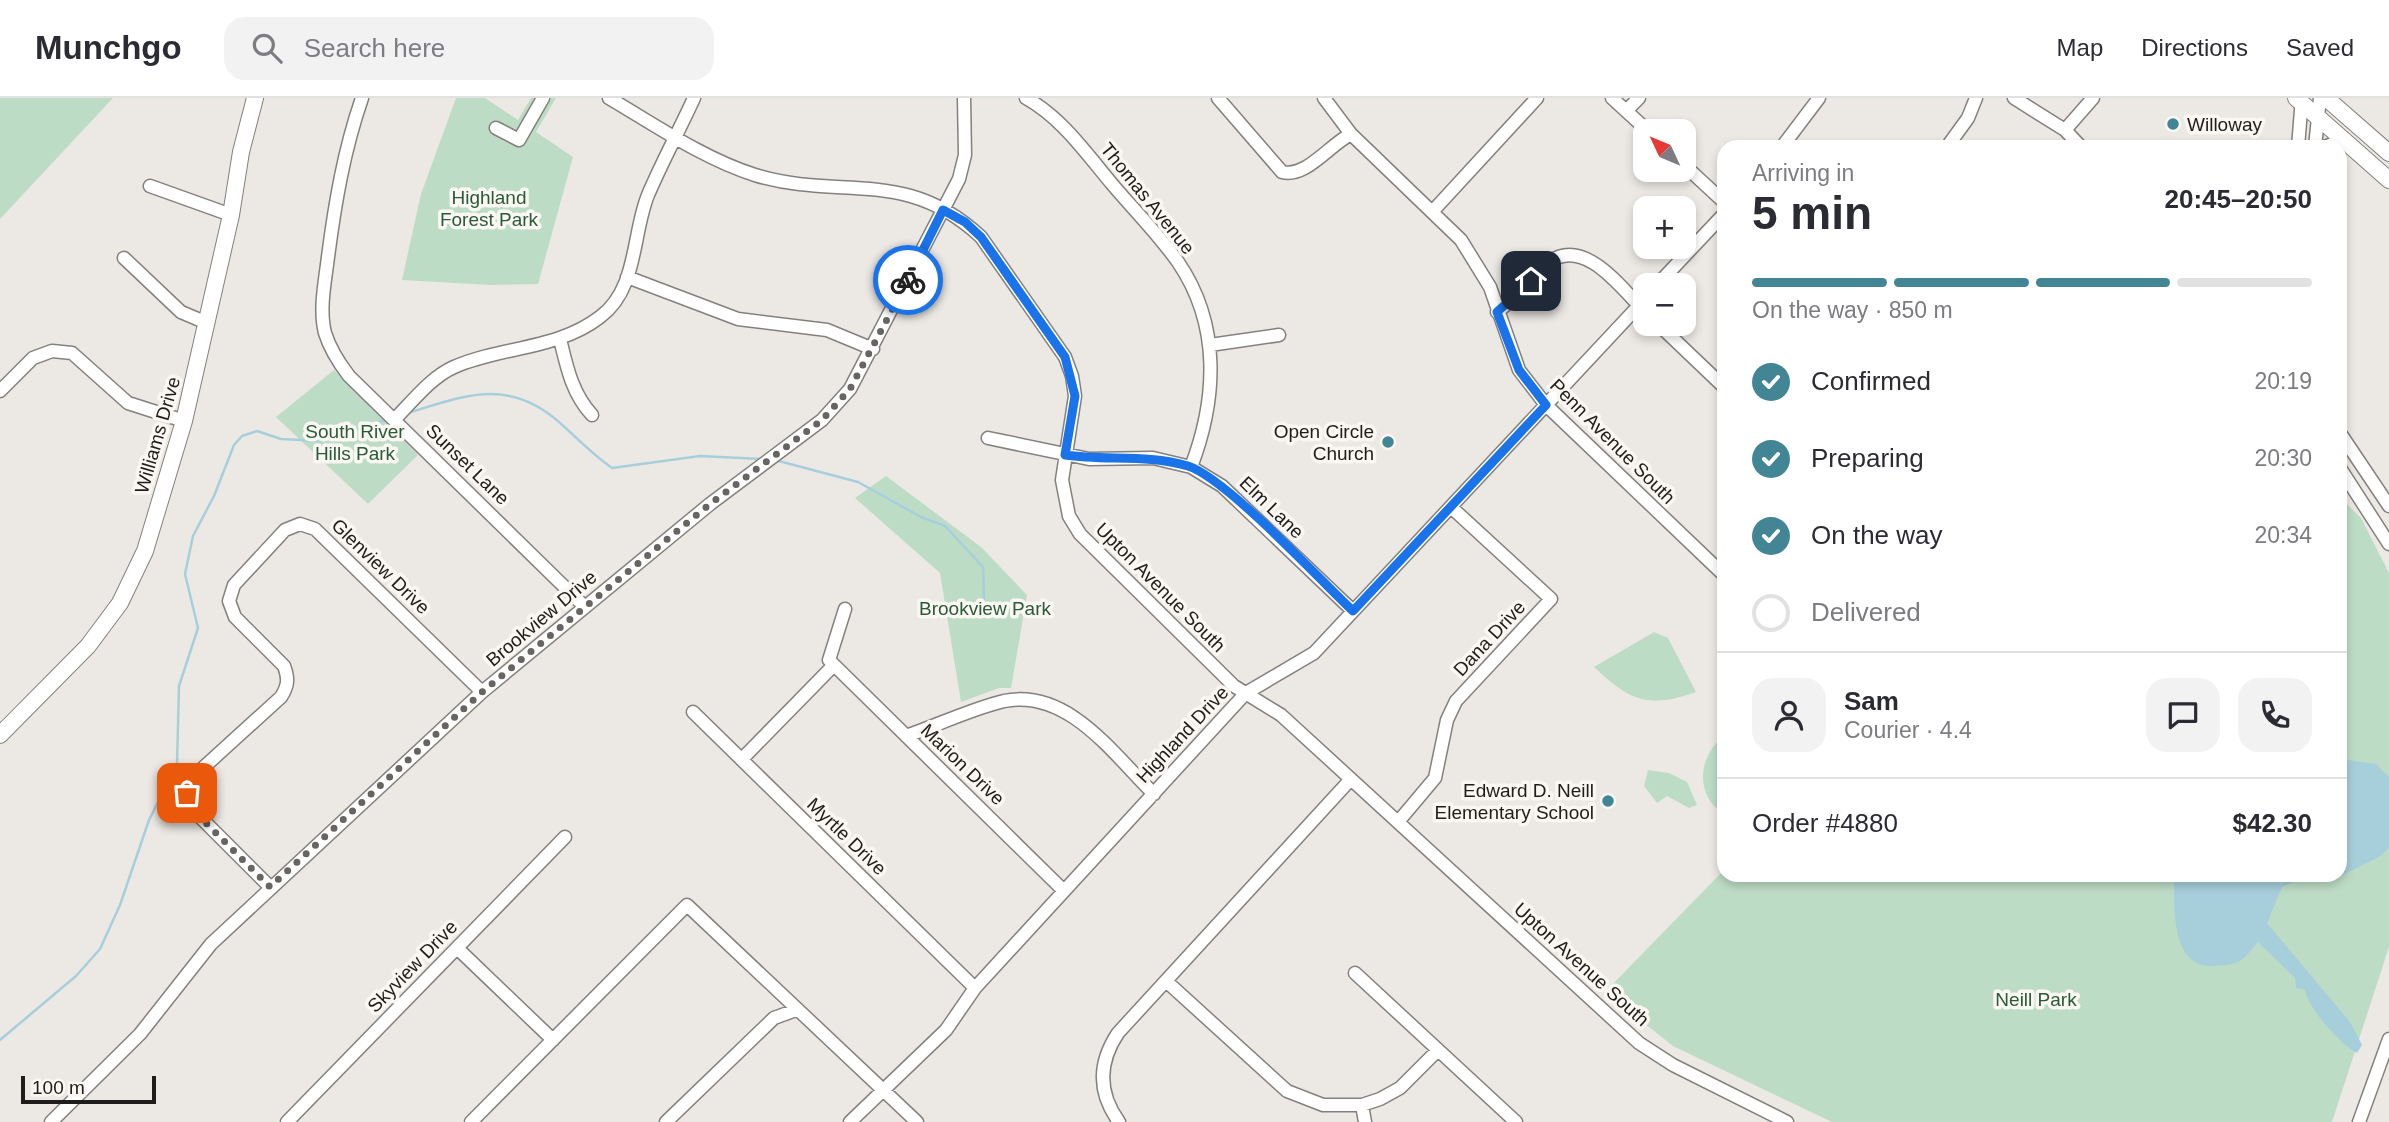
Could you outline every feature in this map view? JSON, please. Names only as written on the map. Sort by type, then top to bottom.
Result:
[{"type":"main road","name":"Williams Drive","points":[[0,735],[88,646],[120,603],[145,551],[184,421],[255,98]]},
{"type":"main road","points":[[2326,98],[2389,153]]},
{"type":"main road","points":[[2300,100],[2346,140]]},
{"type":"main road","points":[[2349,143],[2389,180]]},
{"type":"street","name":"Sunset Lane","points":[[362,98],[349,135],[337,191],[322,304],[325,333],[337,359],[394,420],[585,607]]},
{"type":"street","points":[[496,128],[519,141],[543,98]]},
{"type":"street","name":"Upton Avenue South","points":[[609,98],[729,165],[757,175],[786,181],[891,189],[965,222],[981,237],[1065,357],[1075,396],[1065,455],[1063,498],[1080,534],[1234,686],[1281,715],[1639,1043],[1673,1065],[1771,1118],[1787,1122]]},
{"type":"street","points":[[394,420],[432,382],[454,367],[560,340],[601,317],[617,298],[627,277],[647,197],[694,98]]},
{"type":"street","name":"Brookview Drive","points":[[51,1122],[139,1034],[211,944],[482,692],[710,504],[822,420],[850,389],[959,179],[965,155],[964,98]]},
{"type":"street","name":"Thomas Avenue","points":[[1026,98],[1061,123],[1178,262],[1198,300],[1210,345],[1210,409],[1191,467]]},
{"type":"street","points":[[1218,98],[1282,172],[1303,172],[1326,149],[1351,135]]},
{"type":"street","name":"Penn Avenue South","points":[[1324,98],[1351,135],[1461,240],[1478,263],[1519,370],[1546,405],[1717,568]]},
{"type":"street","points":[[1432,212],[1537,98]]},
{"type":"street","points":[[1612,98],[1635,119]]},
{"type":"street","points":[[1626,111],[1639,98]]},
{"type":"street","points":[[1787,140],[1819,98]]},
{"type":"street","points":[[1952,140],[1968,118],[1976,98]]},
{"type":"street","points":[[2014,98],[2065,130],[2074,140]]},
{"type":"street","points":[[2065,130],[2093,98]]},
{"type":"street","points":[[2316,140],[2320,98]]},
{"type":"street","points":[[2298,140],[2300,100]]},
{"type":"street","points":[[1696,175],[1717,195]]},
{"type":"street","points":[[149,186],[231,215]]},
{"type":"street","points":[[1668,273],[1717,221]]},
{"type":"street","points":[[1497,312],[1513,301],[1549,262],[1565,254],[1577,254],[1590,260],[1633,297]]},
{"type":"street","points":[[124,258],[181,312],[207,323]]},
{"type":"street","points":[[627,277],[738,319],[827,330],[873,349]]},
{"type":"street","name":"Highland Drive","points":[[850,1122],[946,1030],[975,988],[1246,693],[1314,653],[1633,315]]},
{"type":"street","points":[[1210,345],[1279,335]]},
{"type":"street","points":[[1671,336],[1717,380]]},
{"type":"street","points":[[560,340],[570,379],[580,402],[592,415]]},
{"type":"street","points":[[0,391],[33,358],[52,351],[72,353],[128,403],[184,421]]},
{"type":"street","name":"Elm Lane","points":[[988,438],[1065,455],[1089,458],[1153,458],[1191,467],[1222,486],[1353,611]]},
{"type":"street","points":[[2347,446],[2389,506]]},
{"type":"street","points":[[2347,478],[2389,544]]},
{"type":"street","name":"Dana Drive","points":[[1398,822],[1435,778],[1447,720],[1457,701],[1551,599],[1451,507]]},
{"type":"street","name":"Glenview Drive","points":[[270,887],[191,808],[187,793],[193,777],[281,697],[287,688],[284,666],[235,617],[229,601],[234,585],[285,530],[300,524],[315,529],[482,692]]},
{"type":"street","points":[[742,759],[834,665],[829,660],[845,609]]},
{"type":"street","name":"Marion Drive","points":[[834,665],[1065,891]]},
{"type":"street","points":[[906,736],[1003,702],[1043,701],[1076,718],[1154,794]]},
{"type":"street","name":"Myrtle Drive","points":[[693,712],[975,988]]},
{"type":"street","points":[[1119,1122],[1108,1106],[1101,1077],[1107,1048],[1351,779]]},
{"type":"street","name":"Skyview Drive","points":[[287,1122],[565,837]]},
{"type":"street","points":[[471,1122],[687,905],[917,1122]]},
{"type":"street","points":[[457,948],[553,1040]]},
{"type":"street","points":[[1355,973],[1516,1122]]},
{"type":"street","points":[[1166,981],[1287,1091],[1323,1105],[1362,1105],[1400,1088],[1438,1050]]},
{"type":"street","points":[[666,1122],[774,1017],[796,1010]]},
{"type":"street","points":[[2359,1122],[2389,1038]]},
{"type":"street","points":[[1362,1105],[1365,1122]]},
{"type":"green space","points":[[0,98],[113,98],[0,219]]},
{"type":"green space","name":"Highland Forest Park","points":[[456,98],[485,98],[518,120],[531,98],[556,98],[536,132],[573,157],[538,284],[491,285],[402,280],[421,194]]},
{"type":"green space","name":"South River Hills Park","points":[[334,370],[418,455],[368,504],[276,417]]},
{"type":"green space","name":"Brookview Park","points":[[886,476],[981,547],[1027,595],[1011,688],[999,688],[961,702],[940,573],[855,498]]},
{"type":"green space","name":"Neill Park","points":[[2347,504],[2361,518],[2389,573],[2389,947],[2332,1122],[1832,1122],[1673,1046],[1605,992],[1717,877],[1717,882],[2347,882]]},
{"type":"green space","points":[[1654,632],[1668,638],[1696,692],[1665,700],[1640,699],[1618,688],[1594,667]]},
{"type":"green space","points":[[1717,742],[1717,808],[1708,797],[1703,775],[1705,764]]},
{"type":"green space","points":[[1648,770],[1669,773],[1687,782],[1697,805],[1689,808],[1667,796],[1657,803],[1644,786]]},
{"type":"water","points":[[2347,760],[2376,764],[2389,777],[2389,848],[2379,857],[2347,873]]},
{"type":"water","points":[[2174,882],[2293,882],[2282,887],[2267,923],[2350,1022],[2362,1045],[2357,1053],[2326,1025],[2312,1006],[2305,990],[2296,988],[2295,978],[2258,942],[2236,963],[2215,966],[2200,964],[2189,957],[2182,947],[2175,918]]},
{"type":"waterway","points":[[408,413],[467,397],[504,395],[522,399],[540,408],[612,468],[700,456],[761,459]]},
{"type":"waterway","points":[[0,1040],[76,976],[100,949],[120,905],[149,820],[177,764],[179,686],[198,628],[185,574],[193,536],[214,496],[234,445],[242,436],[257,431],[281,439],[320,441],[388,419]]},
{"type":"waterway","points":[[775,460],[858,482],[921,517],[945,526],[983,567],[984,599]]},
{"type":"way so far","points":[[187,793],[191,808],[270,887],[482,692],[710,504],[822,420],[850,389],[908,280]]},
{"type":"place","name":"Willoway","points":[[2173,124]]},
{"type":"place","name":"Open Circle Church","points":[[1388,442]]},
{"type":"place","name":"Edward D. Neill Elementary School","points":[[1608,801]]},
{"type":"route","points":[[908,280],[943,210],[965,222],[981,237],[1065,357],[1075,396],[1065,455],[1089,458],[1153,458],[1191,467],[1222,486],[1353,611],[1546,405],[1519,370],[1497,312],[1513,301],[1531,281]]}]
